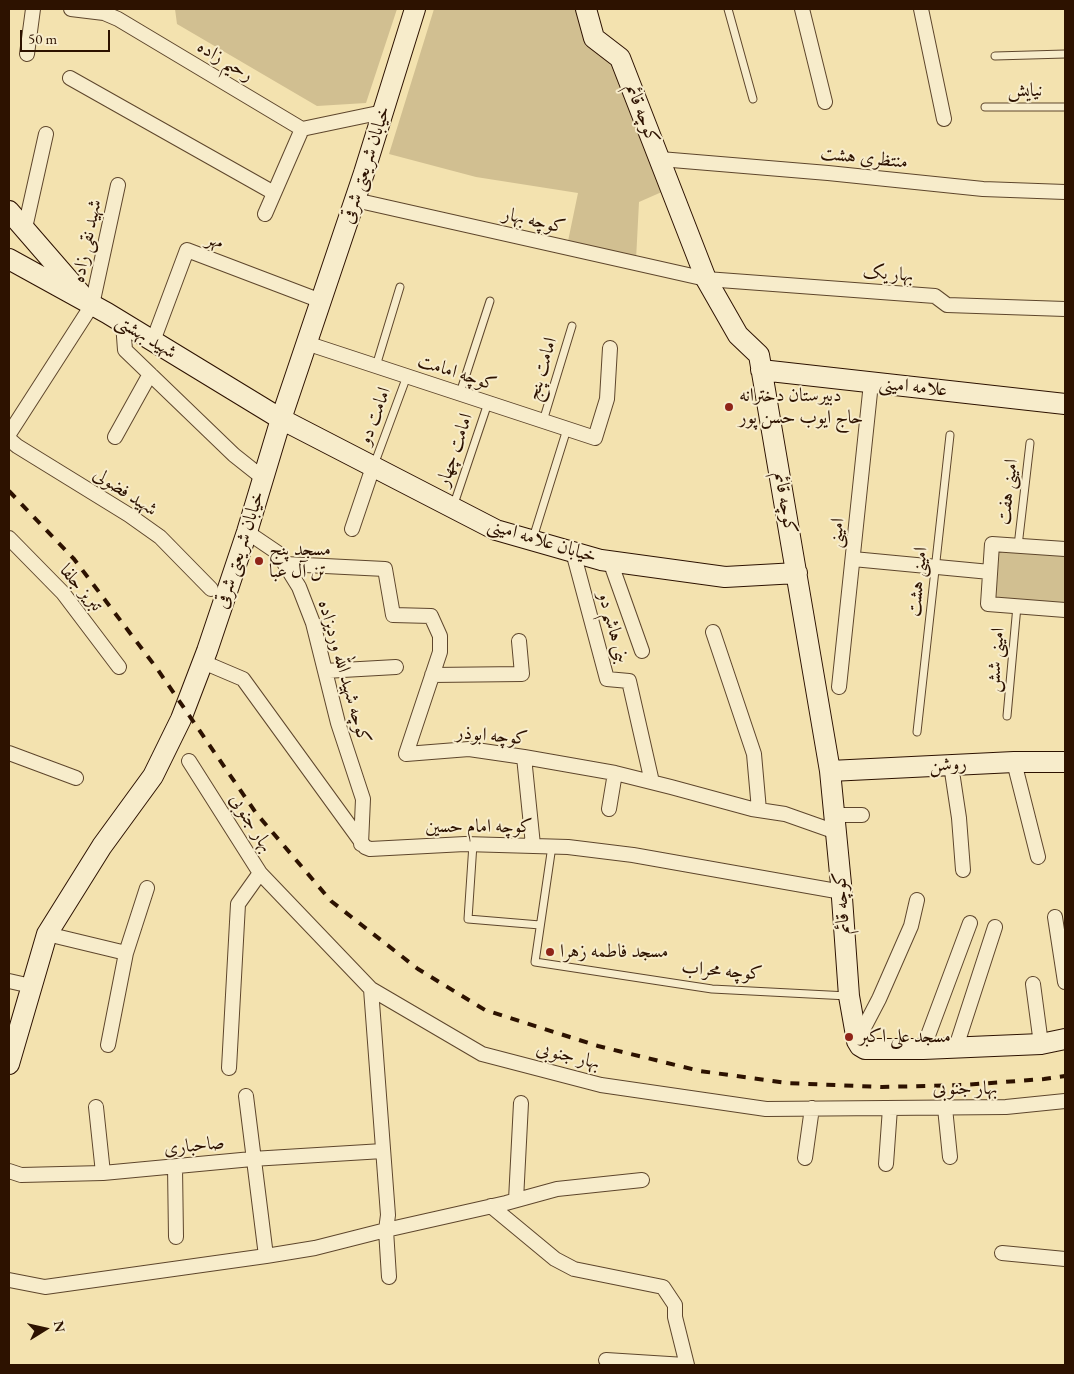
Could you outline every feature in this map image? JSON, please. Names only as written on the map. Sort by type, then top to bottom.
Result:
[{"type":"street","points":[[27,54],[33,9]]},
{"type":"street","name":"رحیم زاده","points":[[71,9],[114,13],[302,128]]},
{"type":"street","name":"خیابان شریعتی شرقی","points":[[9,1064],[47,934],[102,846],[153,776],[181,719],[203,662],[247,532],[306,343],[355,200],[414,9]]},
{"type":"street","name":"کوچه قائم","points":[[586,9],[594,38],[620,58],[706,279],[738,334],[759,355],[830,771],[842,892],[849,996],[857,1041]]},
{"type":"street","points":[[802,9],[825,102]]},
{"type":"street","points":[[921,9],[944,119]]},
{"type":"street","points":[[70,78],[274,193]]},
{"type":"street","points":[[265,214],[302,128],[383,112]]},
{"type":"street","points":[[25,228],[46,134]]},
{"type":"street","name":"منتظری هشت","points":[[660,159],[828,173],[983,189],[1065,192]]},
{"type":"street","name":"شهید نقی زاده","points":[[90,304],[118,185]]},
{"type":"street","name":"کوچه بهار","points":[[355,200],[706,279]]},
{"type":"street","points":[[9,211],[90,304],[9,434]]},
{"type":"street","name":"مهر","points":[[153,341],[187,250],[321,301]]},
{"type":"street","name":"شهید بهشتی","points":[[9,259],[123,323],[281,419]]},
{"type":"street","name":"بهار یک","points":[[706,279],[935,296],[947,304],[1065,309]]},
{"type":"street","points":[[123,323],[125,350],[234,456],[263,478]]},
{"type":"street","name":"کوچه امامت","points":[[306,343],[595,438],[607,400],[610,348]]},
{"type":"street","name":"علامه امینی","points":[[761,370],[1065,404]]},
{"type":"street","points":[[115,437],[150,374]]},
{"type":"street","name":"امینی","points":[[839,687],[871,382]]},
{"type":"street","name":"خیابان علامه امینی","points":[[281,419],[496,530],[610,561],[725,577],[797,573]]},
{"type":"street","name":"شهید فضولی","points":[[9,439],[17,446],[129,515],[160,537],[210,589]]},
{"type":"street","points":[[352,529],[373,467]]},
{"type":"street","name":"کوچه شهید الله وردیزاده","points":[[247,532],[278,554],[299,586],[313,623],[338,723],[364,799],[361,844]]},
{"type":"street","name":"تبریز جلفا","points":[[9,538],[63,593],[119,667]]},
{"type":"street","points":[[1065,549],[992,544],[988,604],[1065,610]]},
{"type":"street","name":"بنی هاشم دو","points":[[573,552],[607,679],[630,681],[652,782]]},
{"type":"street","points":[[853,559],[990,572]]},
{"type":"street","points":[[610,561],[642,651]]},
{"type":"street","name":"کوچه ابوذر","points":[[284,564],[385,570],[393,615],[431,616],[440,636],[440,652],[406,754],[469,749],[614,773],[759,810],[835,824],[862,815]]},
{"type":"street","points":[[713,632],[754,754],[759,810]]},
{"type":"street","points":[[432,675],[522,674],[519,641]]},
{"type":"street","points":[[203,662],[243,679],[361,844]]},
{"type":"street","points":[[325,671],[396,667]]},
{"type":"street","points":[[9,753],[76,778]]},
{"type":"street","points":[[524,757],[533,846]]},
{"type":"street","name":"بهار جنوبی","points":[[190,761],[260,873],[371,989],[482,1054],[601,1084],[766,1109],[1006,1107],[1065,1100]]},
{"type":"street","points":[[1014,762],[1038,857]]},
{"type":"street","name":"روشن","points":[[830,771],[1014,762],[1065,762]]},
{"type":"street","points":[[951,765],[960,818],[963,870]]},
{"type":"street","points":[[608,809],[614,773]]},
{"type":"street","name":"کوچه امام حسین","points":[[361,844],[370,849],[473,844],[568,846],[633,855],[842,892]]},
{"type":"street","points":[[229,1068],[238,904],[260,873]]},
{"type":"street","points":[[108,1045],[126,953],[147,888]]},
{"type":"street","points":[[917,900],[911,926],[879,999],[857,1041],[860,1046],[865,1049],[923,1049],[1041,1044],[1065,1039]]},
{"type":"street","points":[[1055,917],[1065,982]]},
{"type":"street","points":[[923,1049],[970,922]]},
{"type":"street","points":[[956,1047],[995,927]]},
{"type":"street","points":[[47,934],[126,953]]},
{"type":"street","points":[[9,981],[31,986]]},
{"type":"street","points":[[1033,984],[1041,1044]]},
{"type":"street","points":[[371,989],[384,1151],[389,1277]]},
{"type":"street","points":[[246,1096],[252,1159],[266,1256]]},
{"type":"street","points":[[516,1200],[521,1103]]},
{"type":"street","points":[[96,1107],[103,1173]]},
{"type":"street","points":[[805,1158],[812,1108]]},
{"type":"street","points":[[886,1164],[890,1108]]},
{"type":"street","points":[[945,1108],[950,1157]]},
{"type":"street","name":"صاحباری","points":[[9,1171],[21,1176],[103,1173],[175,1168],[252,1159],[384,1151]]},
{"type":"street","points":[[175,1168],[176,1237]]},
{"type":"street","points":[[9,1280],[45,1287],[266,1256],[315,1248],[557,1189],[642,1180]]},
{"type":"street","points":[[491,1206],[555,1259],[574,1269],[662,1287],[675,1305],[675,1317],[686,1365],[606,1360]]},
{"type":"street","points":[[1002,1253],[1065,1259]]},
{"type":"lane","points":[[728,9],[753,99]]},
{"type":"lane","points":[[995,56],[1065,54]]},
{"type":"lane","name":"نیایش","points":[[986,107],[1065,107]]},
{"type":"lane","points":[[376,366],[400,287]]},
{"type":"lane","points":[[460,394],[490,301]]},
{"type":"lane","name":"امامت پنج","points":[[543,421],[572,326]]},
{"type":"lane","name":"امامت دو","points":[[373,467],[407,376]]},
{"type":"lane","name":"امامت چهار","points":[[453,508],[488,403]]},
{"type":"lane","points":[[532,540],[567,429]]},
{"type":"lane","name":"امینی هشت","points":[[917,732],[950,435]]},
{"type":"lane","name":"امینی هفت","points":[[1018,546],[1030,443]]},
{"type":"lane","name":"امینی شش","points":[[1007,716],[1018,606]]},
{"type":"lane","points":[[473,844],[468,919],[540,925],[552,846]]},
{"type":"lane","name":"کوچه محراب","points":[[540,925],[534,962],[712,989],[849,996]]},
{"type":"shaded area","points":[[175,9],[397,9],[366,103],[317,106],[177,24]]},
{"type":"shaded area","points":[[434,9],[579,9],[614,55],[664,191],[639,202],[636,260],[567,246],[578,193],[476,177],[389,154]]},
{"type":"shaded area","points":[[999,551],[1065,555],[1065,603],[996,598]]},
{"type":"railway","points":[[9,491],[74,559],[158,670],[256,813],[331,901],[418,969],[485,1010],[598,1046],[700,1071],[787,1083],[882,1087],[963,1085],[1065,1076]]},
{"type":"place","name":"دبیرستان دخترانه حاج ایوب حسن پور","points":[[729,407]]},
{"type":"place","name":"مسجد پنج تن آل عبا","points":[[259,561]]},
{"type":"place","name":"مسجد فاطمه زهرا","points":[[550,952]]},
{"type":"place","name":"مسجد علی اکبر","points":[[849,1037]]}]
